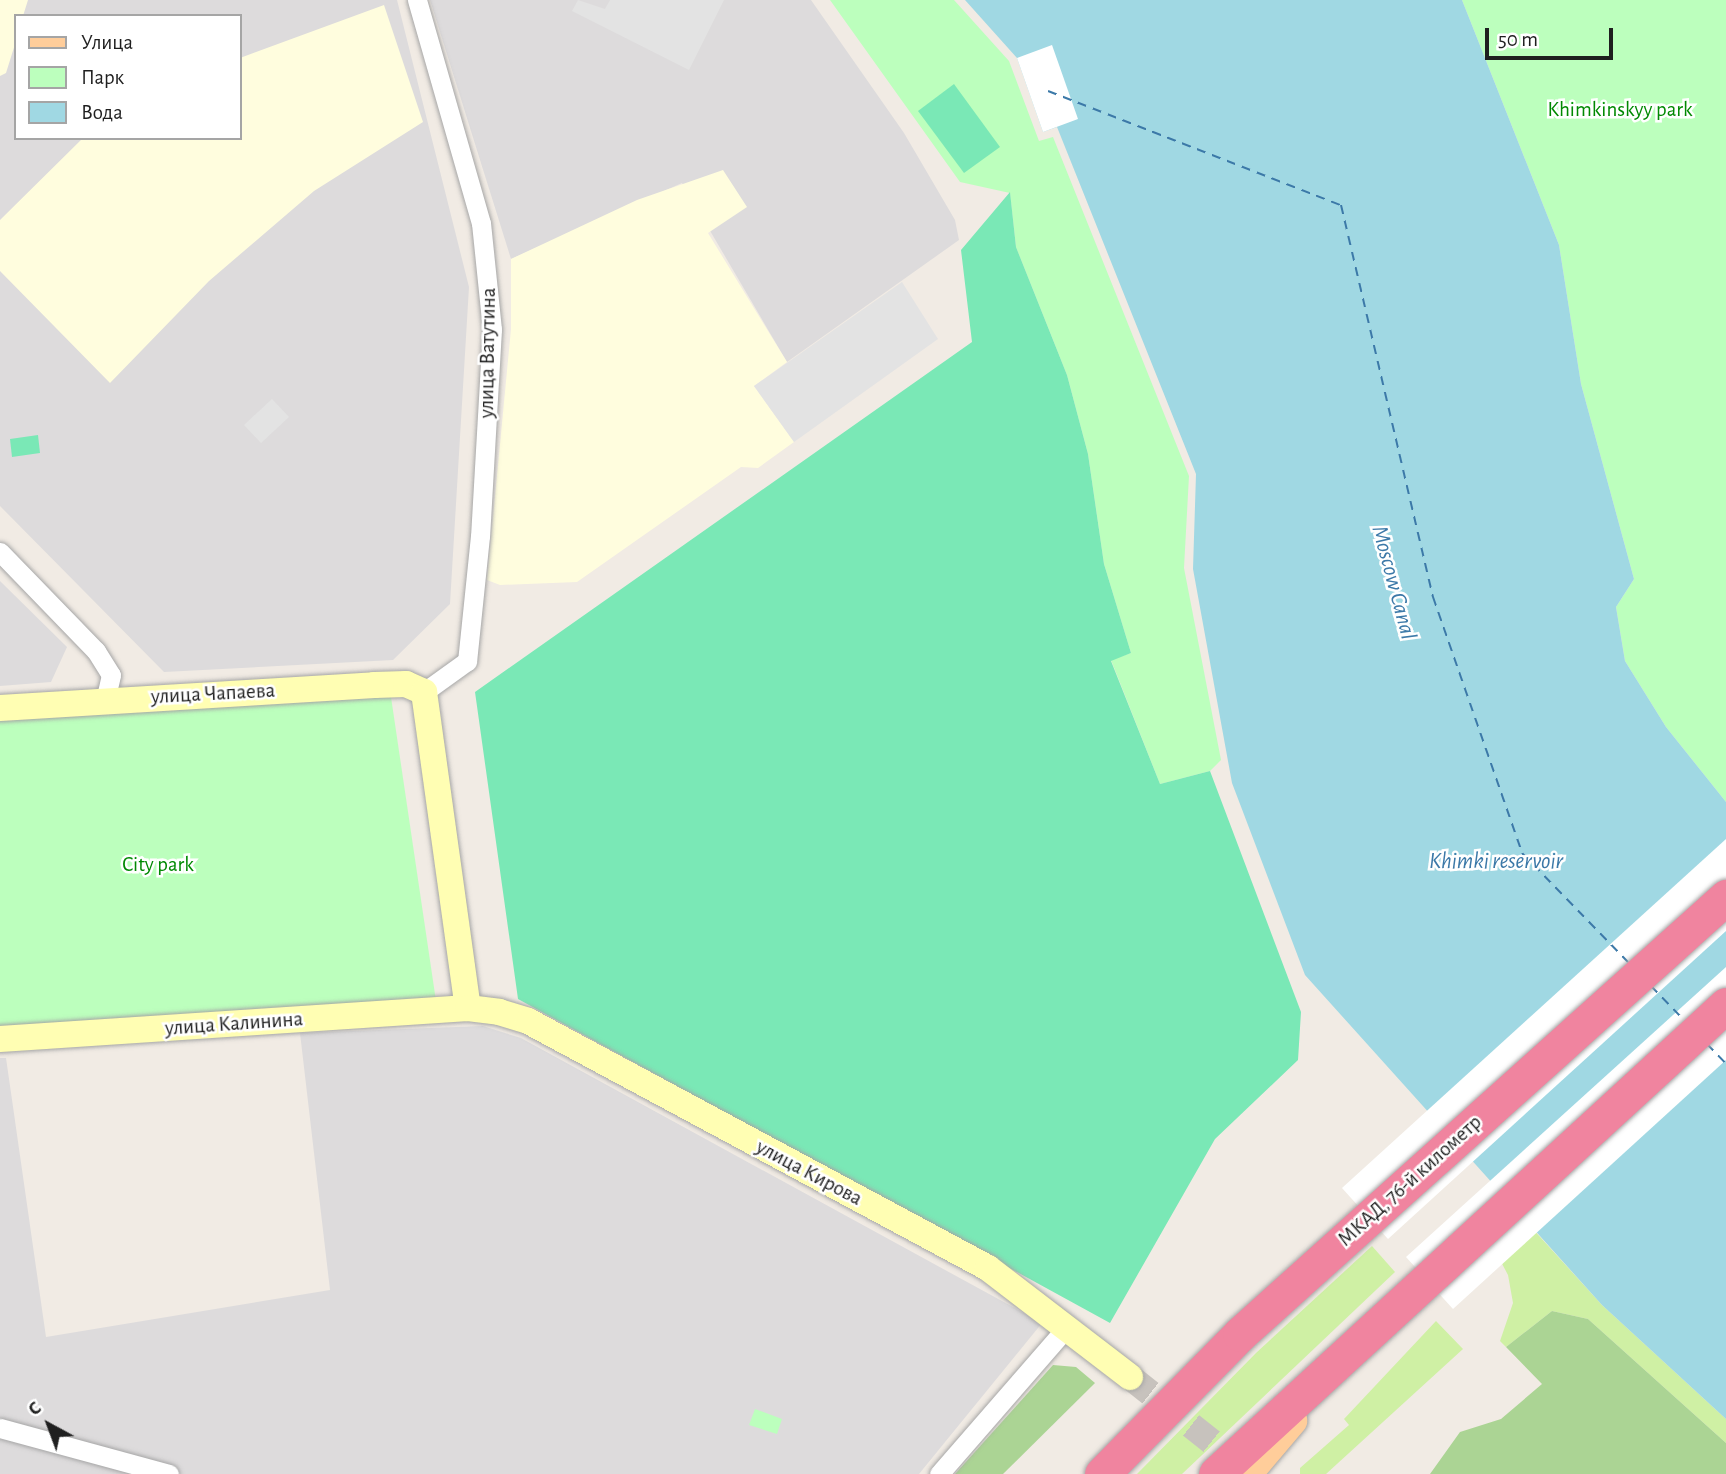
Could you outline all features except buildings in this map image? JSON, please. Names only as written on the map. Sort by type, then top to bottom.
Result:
[{"type":"highway","name":"МКАД, 76-й километр","points":[[1102,1474],[1240,1334],[1726,897]]},
{"type":"highway","points":[[1216,1474],[1373,1325],[1726,1005]]},
{"type":"main road","points":[[1247,1474],[1373,1325]]},
{"type":"street","name":"улица Ватутина","points":[[417,0],[481,223],[492,329],[481,536],[467,661],[424,692]]},
{"type":"street","points":[[0,552],[96,651],[111,675],[105,700]]},
{"type":"street","name":"улица Чапаева","points":[[0,708],[403,684],[424,692]]},
{"type":"street","points":[[424,692],[468,1008]]},
{"type":"street","name":"улица Калинина","points":[[0,1039],[468,1008]]},
{"type":"street","name":"улица Кирова","points":[[468,1008],[528,1021],[988,1268],[1130,1377]]},
{"type":"street","points":[[939,1474],[1067,1327]]},
{"type":"street","points":[[0,1428],[169,1474]]},
{"type":"shaded area","points":[[0,0],[397,0],[469,287],[450,604],[393,660],[164,672],[0,506]]},
{"type":"shaded area","points":[[0,0],[28,0],[24,14],[14,14],[14,47],[6,73],[0,76]]},
{"type":"shaded area","points":[[430,0],[811,0],[904,133],[955,220],[959,240],[787,362],[682,183],[511,259]]},
{"type":"shaded area","points":[[578,0],[605,9],[610,0],[724,0],[689,70],[572,11]]},
{"type":"shaded area","points":[[384,5],[423,122],[314,191],[209,281],[110,383],[0,271],[0,220],[81,140],[242,140],[242,57]]},
{"type":"shaded area","points":[[723,170],[747,207],[708,233],[787,362],[754,386],[794,442],[758,468],[741,467],[577,582],[500,585],[487,580],[511,329],[511,259],[637,200]]},
{"type":"shaded area","points":[[902,282],[938,339],[794,442],[754,386]]},
{"type":"shaded area","points":[[272,399],[289,417],[261,443],[244,425]]},
{"type":"shaded area","points":[[0,581],[67,647],[51,682],[0,686]]},
{"type":"shaded area","points":[[483,1026],[521,1038],[1042,1323],[919,1474],[0,1474],[0,1058],[6,1058],[46,1337],[330,1290],[300,1033]]},
{"type":"green space","points":[[830,0],[954,0],[1009,61],[1039,141],[1053,137],[1189,476],[1184,568],[1221,760],[1210,771],[1160,784],[1111,660],[1131,653],[1104,564],[1088,454],[1067,375],[1016,247],[1010,193],[960,182]]},
{"type":"green space","name":"Khimkinskyy park","points":[[1462,0],[1726,0],[1726,802],[1666,727],[1625,661],[1616,607],[1634,579],[1581,384],[1559,245]]},
{"type":"green space","points":[[954,84],[1000,147],[964,173],[918,111]]},
{"type":"green space","points":[[1010,192],[1016,247],[1067,375],[1088,454],[1104,564],[1131,653],[1111,661],[1160,784],[1210,771],[1301,1012],[1298,1060],[1215,1139],[1110,1323],[518,999],[475,692],[972,342],[961,250]]},
{"type":"green space","points":[[38,435],[40,453],[12,457],[10,439]]},
{"type":"green space","name":"City park","points":[[391,697],[436,1001],[0,1030],[0,721]]},
{"type":"green space","points":[[1531,1227],[1602,1305],[1726,1419],[1726,1443],[1588,1319],[1552,1311],[1506,1347],[1500,1341],[1513,1303],[1508,1275],[1499,1258]]},
{"type":"green space","points":[[1372,1246],[1395,1272],[1182,1474],[1137,1474],[1256,1353]]},
{"type":"green space","points":[[1552,1311],[1588,1319],[1726,1443],[1726,1474],[1430,1474],[1460,1432],[1501,1419],[1542,1384],[1506,1347]]},
{"type":"green space","points":[[1436,1321],[1463,1349],[1326,1474],[1300,1474],[1300,1468],[1349,1425],[1344,1419]]},
{"type":"green space","points":[[1053,1365],[1076,1367],[1095,1383],[1003,1474],[955,1474]]},
{"type":"green space","points":[[755,1409],[782,1419],[777,1434],[749,1425]]},
{"type":"water","name":"Khimki reservoir","points":[[965,0],[1462,0],[1559,245],[1581,384],[1634,579],[1616,607],[1625,661],[1666,727],[1726,802],[1726,1419],[1602,1305],[1305,975],[1232,783],[1193,569],[1196,474],[1057,127],[1043,132],[1017,58]]},
{"type":"pier","points":[[1052,45],[1078,119],[1043,132],[1017,58]]},
{"type":"pier","points":[[1726,839],[1726,931],[1388,1239],[1342,1188]]},
{"type":"pier","points":[[1726,967],[1726,1060],[1453,1309],[1406,1257]]},
{"type":"ferry route","points":[[1048,91],[1341,205],[1433,597],[1522,853],[1628,962]]},
{"type":"ferry route","points":[[1651,986],[1684,1020]]},
{"type":"ferry route","points":[[1707,1044],[1726,1064]]},
{"type":"tunnel","points":[[1130,1377],[1246,1469]]},
{"type":"water label","name":"Moscow Canal","points":[[1393,583]]}]
